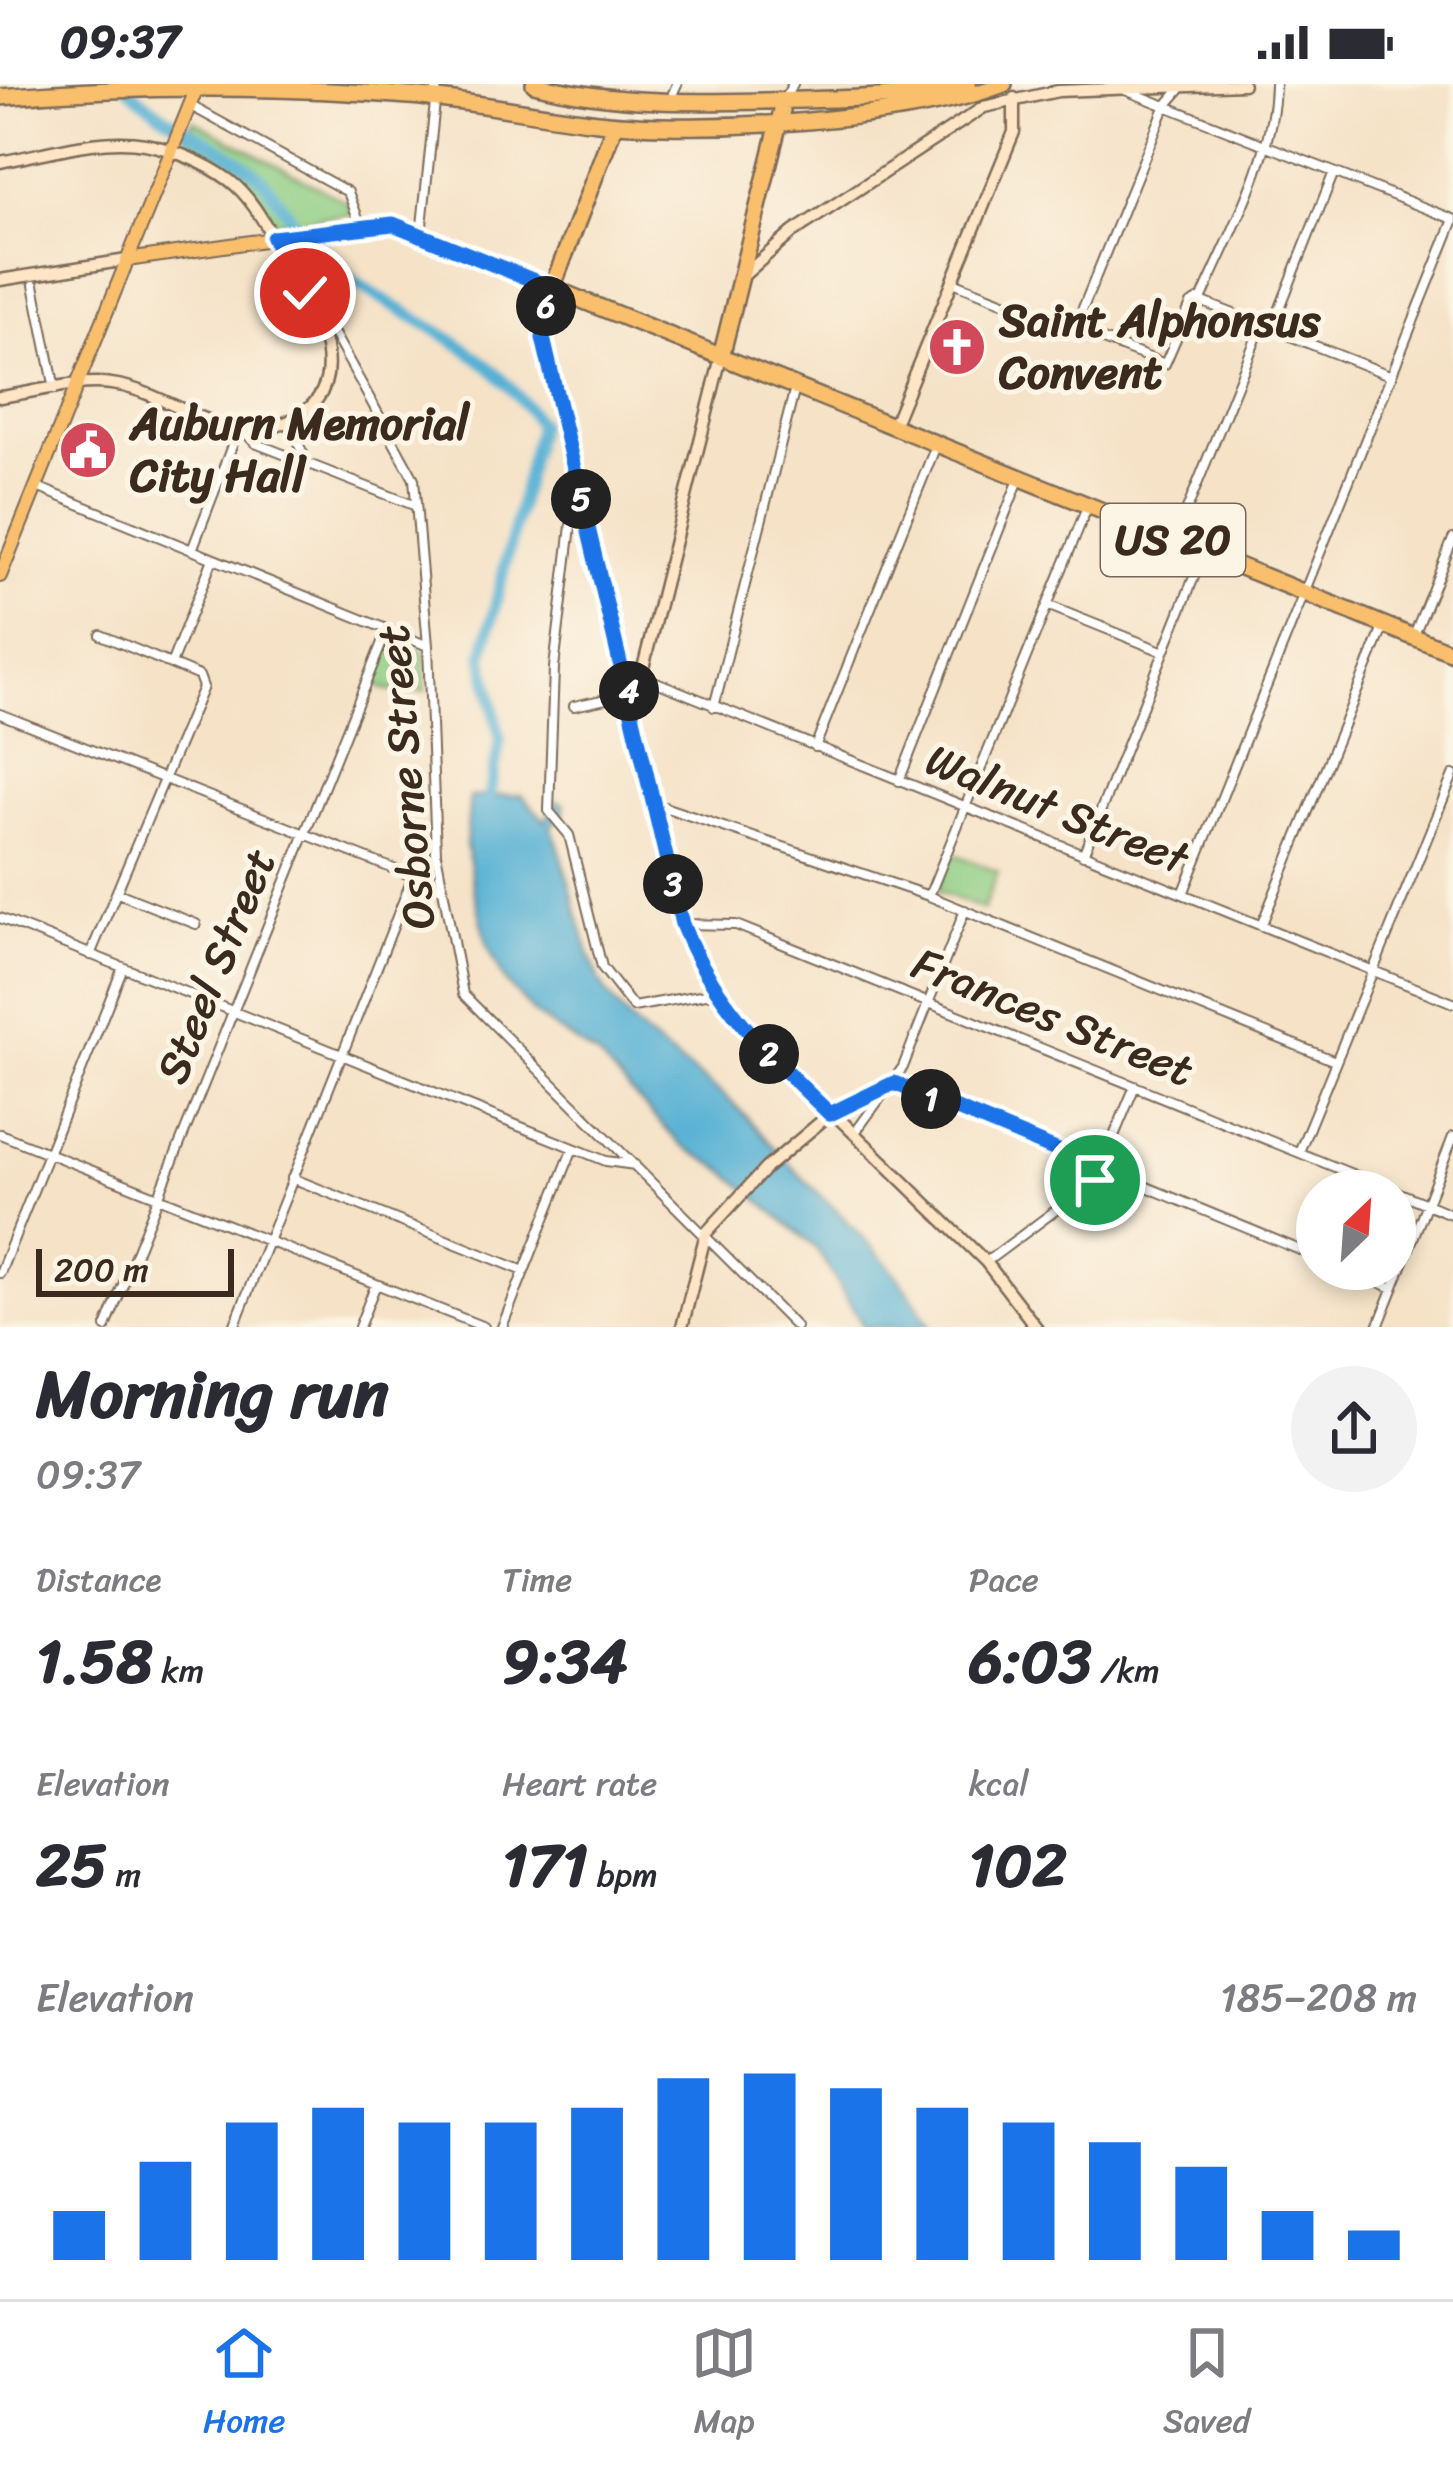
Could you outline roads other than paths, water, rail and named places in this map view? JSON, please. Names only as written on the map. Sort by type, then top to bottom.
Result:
[{"type":"highway","points":[[534,84],[784,100],[900,96],[968,84]]},
{"type":"highway","points":[[0,97],[198,85],[436,91],[615,124],[782,119],[916,108],[1009,91]]},
{"type":"highway","points":[[552,288],[615,124],[673,94]]},
{"type":"highway","points":[[721,357],[784,100]]},
{"type":"highway","name":"US 20","points":[[552,288],[1453,652]]},
{"type":"main road","points":[[0,576],[198,85]]},
{"type":"main road","points":[[127,260],[393,224],[552,288]]},
{"type":"street","points":[[784,100],[793,84]]},
{"type":"street","points":[[739,287],[753,264],[788,236],[1009,91],[1243,84]]},
{"type":"street","points":[[953,282],[1165,364],[1198,300],[1264,144],[1274,115],[1275,84]]},
{"type":"street","points":[[1074,330],[1166,106],[1183,85]]},
{"type":"street","points":[[1123,89],[1453,220],[1183,895]]},
{"type":"street","points":[[421,235],[436,91]]},
{"type":"street","points":[[893,426],[1014,132],[1009,91]]},
{"type":"street","points":[[191,106],[348,192],[361,226]]},
{"type":"street","points":[[0,161],[108,143],[173,146],[229,180],[273,238],[323,325],[328,353],[323,382],[308,406],[288,422],[241,430]]},
{"type":"street","points":[[1174,540],[1334,172]]},
{"type":"street","points":[[754,227],[765,242],[788,236]]},
{"type":"street","points":[[0,280],[127,260]]},
{"type":"street","points":[[34,285],[55,389]]},
{"type":"street","points":[[552,288],[543,338],[631,676],[637,727]]},
{"type":"street","points":[[1198,300],[1392,376]]},
{"type":"street","name":"Osborne Street","points":[[323,325],[334,334],[414,479],[428,646],[434,824],[463,994],[796,1327]]},
{"type":"street","points":[[721,357],[629,694],[682,924],[717,992],[774,1060],[986,1262],[1036,1327]]},
{"type":"street","points":[[0,398],[77,385],[128,387],[416,506]]},
{"type":"street","points":[[714,706],[795,386]]},
{"type":"street","points":[[288,422],[295,445],[313,466]]},
{"type":"street","points":[[192,550],[241,430]]},
{"type":"street","points":[[815,747],[937,443]]},
{"type":"street","points":[[898,781],[1020,477]]},
{"type":"street","points":[[577,482],[554,668],[549,811],[569,835],[602,967],[625,999],[638,1009],[717,992]]},
{"type":"street","points":[[35,487],[428,646]]},
{"type":"street","points":[[928,896],[1088,505]]},
{"type":"street","points":[[1414,637],[1453,539]]},
{"type":"street","points":[[1083,855],[1204,552]]},
{"type":"street","points":[[171,664],[213,559]]},
{"type":"street","points":[[1047,605],[1164,652]]},
{"type":"street","points":[[1261,926],[1384,625]]},
{"type":"street","name":"Steel Street","points":[[106,1327],[387,630]]},
{"type":"street","points":[[90,955],[166,781],[197,703],[201,679],[101,635]]},
{"type":"street","name":"Walnut Street","points":[[631,676],[1453,1003]]},
{"type":"street","points":[[574,706],[629,694]]},
{"type":"street","points":[[0,714],[442,888]]},
{"type":"street","points":[[1299,1152],[1453,775]]},
{"type":"street","points":[[655,804],[928,896],[1335,1061]]},
{"type":"street","points":[[234,1327],[412,879]]},
{"type":"street","points":[[118,892],[196,924]]},
{"type":"street","points":[[853,1135],[893,1086],[965,910]]},
{"type":"street","points":[[0,918],[573,1148],[637,1166]]},
{"type":"street","name":"Frances Street","points":[[682,924],[736,925],[1343,1170]]},
{"type":"street","points":[[0,1273],[123,968]]},
{"type":"street","points":[[682,1327],[706,1233],[730,1204],[830,1114],[893,1086],[1296,1248]]},
{"type":"street","points":[[986,1262],[1095,1180],[1135,1086]]},
{"type":"street","points":[[0,1134],[484,1327]]},
{"type":"street","points":[[1416,1229],[1453,1137]]},
{"type":"street","points":[[502,1327],[573,1148]]},
{"type":"street","points":[[292,1178],[524,1270]]},
{"type":"street","name":"Frances Street","points":[[1416,1200],[1453,1215]]},
{"type":"street","points":[[359,1327],[376,1284]]},
{"type":"street","points":[[1378,1327],[1392,1290]]},
{"type":"water","points":[[522,795],[545,821],[557,801],[564,804],[564,813],[550,827],[597,974],[617,1006],[644,1034],[741,1111],[885,1261],[930,1327],[864,1327],[816,1248],[724,1170],[681,1145],[597,1056],[537,1016],[505,981],[488,946],[474,890],[466,845],[470,797]]},
{"type":"waterway","points":[[126,85],[154,109],[247,166],[323,258],[491,369],[539,425],[483,656],[500,739],[489,797],[492,811]]},
{"type":"place","name":"Saint Alphonsus Convent","points":[[957,347]]},
{"type":"place","name":"Auburn Memorial City Hall","points":[[88,450]]}]
